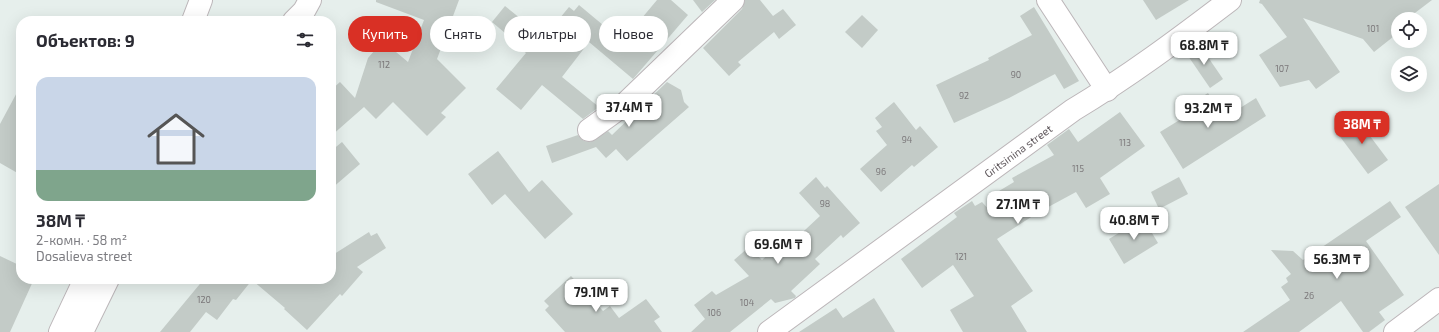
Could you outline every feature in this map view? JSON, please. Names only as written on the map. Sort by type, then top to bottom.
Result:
[{"type":"street","points":[[195,16],[201,0]]},
{"type":"street","points":[[299,16],[304,11],[310,0]]},
{"type":"street","points":[[589,130],[625,104],[734,0]]},
{"type":"street","points":[[1048,0],[1107,90]]},
{"type":"street","name":"Gritsinina street","points":[[769,332],[1072,110],[1107,90],[1162,53],[1230,0]]},
{"type":"street","points":[[60,332],[83,284]]},
{"type":"street","points":[[82,332],[106,284]]},
{"type":"street","points":[[1395,332],[1439,299]]},
{"type":"building","points":[[376,0],[459,0],[453,16],[430,16],[430,52],[440,52],[437,59],[466,88],[441,113],[446,117],[427,136],[393,102],[376,119],[364,107],[336,132],[336,86],[340,82],[355,98],[368,58],[373,52],[396,52],[408,62],[412,52],[422,52],[422,25],[424,20],[422,19],[422,16],[413,16],[376,2]]},
{"type":"building","points":[[657,0],[671,0],[688,15],[668,38],[668,16],[644,16]]},
{"type":"building","points":[[693,0],[715,0],[702,12]]},
{"type":"building","points":[[745,0],[760,0],[773,16],[783,9],[796,25],[779,39],[774,32],[738,62],[741,65],[729,76],[703,48],[742,9]]},
{"type":"building","points":[[1143,0],[1189,0],[1156,20]]},
{"type":"building","points":[[1260,0],[1432,0],[1416,12],[1391,12],[1391,39],[1374,52],[1363,39],[1303,18],[1340,72],[1316,89],[1309,80],[1280,87],[1259,55],[1287,37],[1262,4],[1259,3]]},
{"type":"building","points":[[579,5],[599,22],[599,50],[591,44],[591,16],[562,16],[569,7],[574,11]]},
{"type":"building","points":[[505,6],[517,16],[504,16],[504,32],[496,25],[496,17]]},
{"type":"building","points":[[1034,7],[1079,81],[1064,89],[1055,74],[1009,98],[954,123],[936,85],[989,60],[988,58],[1032,35],[1020,16]]},
{"type":"building","points":[[862,15],[878,30],[862,48],[845,32]]},
{"type":"building","points":[[1199,44],[1223,79],[1210,88],[1186,53]]},
{"type":"building","points":[[525,52],[581,52],[562,77],[599,107],[583,119],[542,85],[521,110],[496,89],[526,53]]},
{"type":"building","points":[[601,52],[656,52],[633,79]]},
{"type":"building","points":[[667,82],[681,90],[684,102],[689,107],[627,161],[616,149],[606,158],[596,147],[552,163],[546,146],[578,135],[584,141],[590,142],[608,131],[612,135]]},
{"type":"building","points":[[1208,93],[1224,118],[1256,98],[1266,116],[1183,169],[1160,132],[1191,113],[1190,112],[1196,108],[1192,103]]},
{"type":"building","points":[[16,94],[16,172],[0,163],[0,124]]},
{"type":"building","points":[[894,102],[916,130],[920,126],[938,147],[914,167],[912,165],[881,192],[860,169],[887,145],[876,131],[882,127],[875,118]]},
{"type":"building","points":[[1120,112],[1145,146],[1100,178],[1110,194],[1086,208],[1076,192],[1039,212],[997,239],[1033,291],[1011,306],[1027,332],[963,332],[950,310],[974,296],[953,265],[922,288],[901,259],[957,217],[954,213],[972,201],[975,206],[982,202],[992,213],[995,210],[989,197],[1014,182],[1012,178],[1054,155],[1047,145],[1069,129],[1078,142]]},
{"type":"building","points":[[1355,116],[1388,160],[1368,174],[1335,130]]},
{"type":"building","points":[[342,142],[360,164],[336,185],[336,147]]},
{"type":"building","points":[[498,151],[529,192],[542,180],[573,214],[545,239],[505,194],[492,205],[468,174]]},
{"type":"building","points":[[816,177],[825,188],[827,186],[860,223],[843,238],[841,235],[815,259],[820,264],[791,291],[796,296],[795,298],[775,303],[771,299],[730,332],[691,332],[705,319],[694,305],[712,291],[716,295],[749,276],[734,260],[749,247],[762,260],[786,238],[791,243],[820,216],[799,193]]},
{"type":"building","points":[[1179,177],[1188,194],[1159,209],[1151,192]]},
{"type":"building","points":[[1439,184],[1439,255],[1405,207]]},
{"type":"building","points":[[1390,201],[1401,217],[1366,241],[1404,295],[1379,312],[1385,320],[1369,332],[1363,332],[1341,301],[1299,332],[1243,332],[1290,300],[1281,287],[1288,282],[1286,278],[1291,274],[1271,250],[1293,251],[1303,260]]},
{"type":"building","points":[[1143,218],[1158,243],[1124,264],[1109,239]]},
{"type":"building","points":[[369,232],[371,236],[377,233],[386,248],[357,267],[363,272],[342,296],[340,294],[307,330],[284,309],[285,308],[257,284],[336,284],[336,253]]},
{"type":"building","points":[[0,256],[16,264],[16,284],[32,284],[10,332],[0,332]]},
{"type":"building","points":[[571,276],[603,311],[610,306],[619,318],[646,299],[660,317],[654,321],[662,332],[565,332],[545,310],[549,306],[544,301]]},
{"type":"building","points":[[200,284],[249,284],[236,300],[233,299],[217,320],[206,312],[190,332],[160,332]]},
{"type":"building","points":[[874,298],[895,332],[799,332],[836,308],[843,318]]}]
